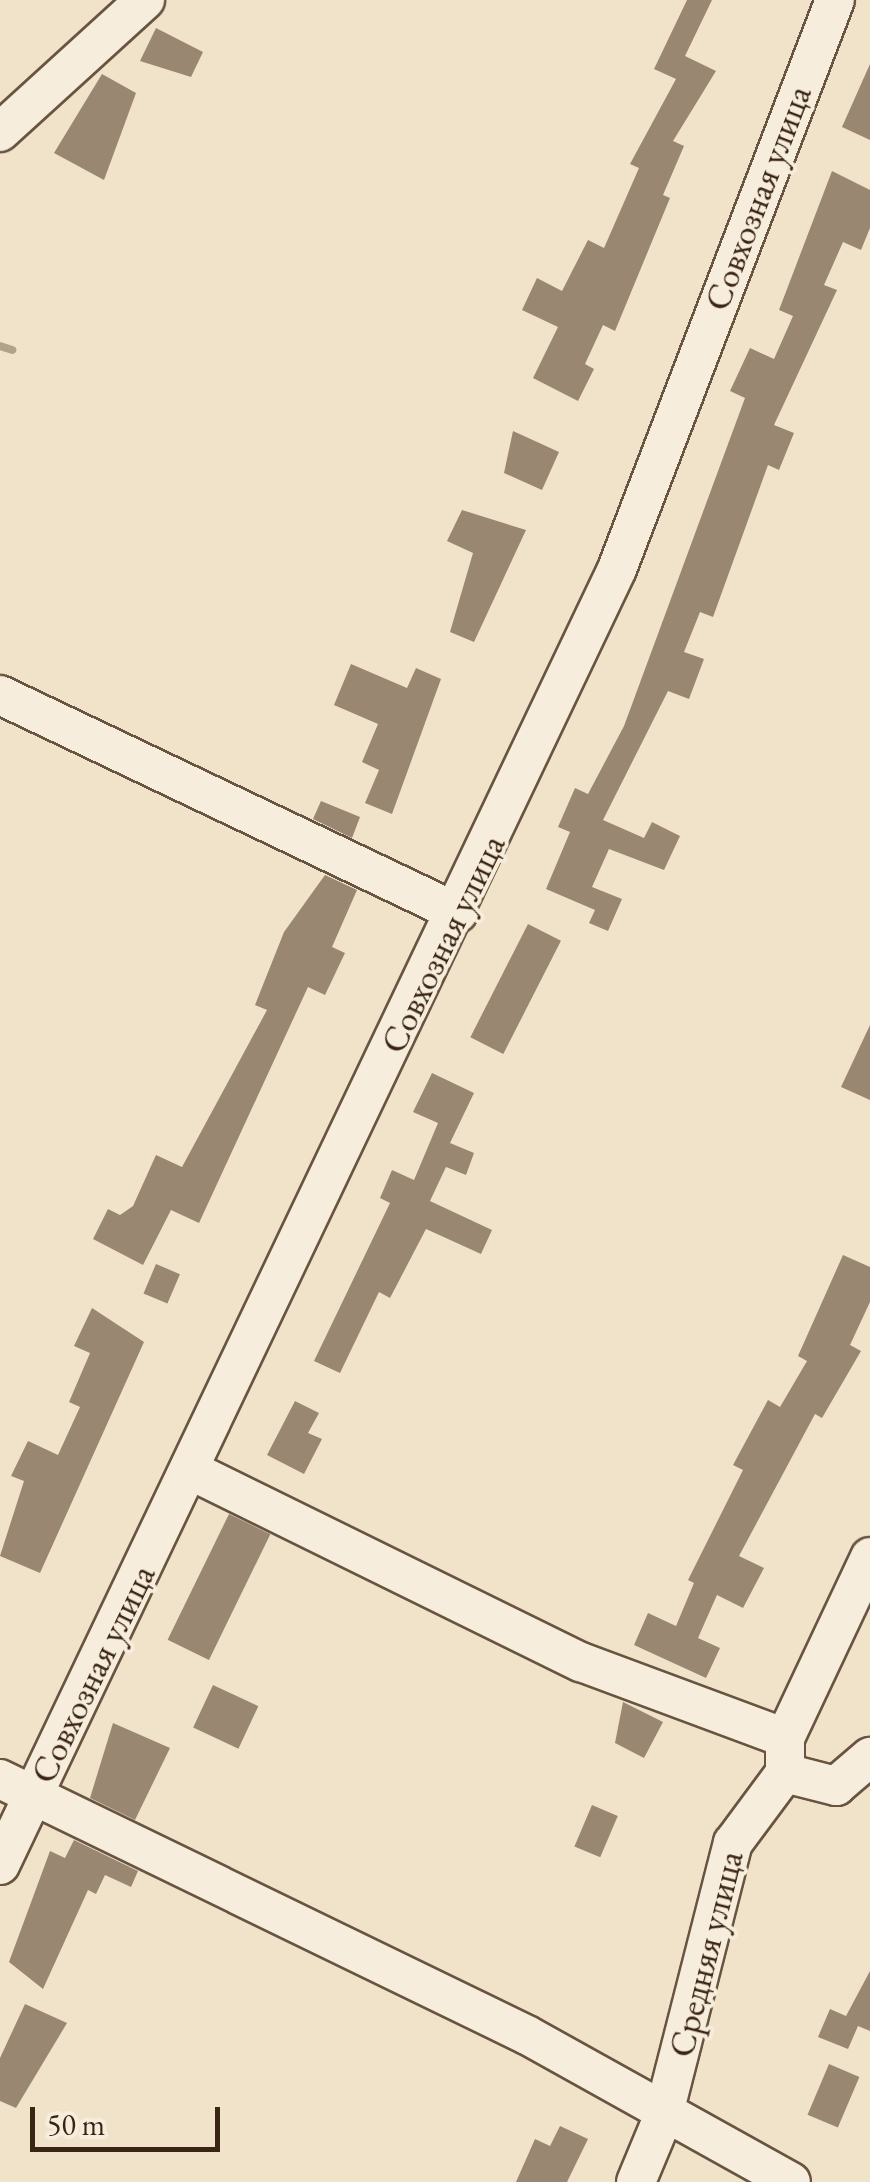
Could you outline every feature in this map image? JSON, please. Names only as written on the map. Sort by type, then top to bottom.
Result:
[{"type":"street","points":[[0,132],[145,0]]},
{"type":"street","name":"Совхозная улица","points":[[0,1865],[458,914],[617,569],[836,0]]},
{"type":"street","points":[[0,696],[458,914]]},
{"type":"street","points":[[190,1470],[581,1662],[785,1756],[836,1786],[870,1757]]},
{"type":"street","name":"Средняя улица","points":[[636,2182],[663,2117],[733,1843],[785,1756],[870,1556]]},
{"type":"street","points":[[0,1779],[33,1799],[527,2035],[663,2117],[791,2182]]},
{"type":"building","points":[[687,0],[712,0],[685,56],[716,71],[673,141],[684,146],[663,195],[670,198],[615,331],[603,325],[585,364],[594,369],[578,401],[533,378],[558,327],[522,310],[537,278],[562,291],[588,240],[604,248],[639,168],[630,164],[676,79],[654,69]]},
{"type":"building","points":[[156,28],[203,52],[191,77],[140,61]]},
{"type":"building","points":[[870,64],[870,140],[842,127]]},
{"type":"building","points":[[102,74],[136,93],[104,180],[54,153]]},
{"type":"building","points":[[832,171],[870,190],[870,228],[861,250],[843,242],[824,285],[837,290],[774,425],[794,433],[779,470],[768,465],[713,617],[700,612],[684,652],[704,659],[689,699],[668,691],[603,820],[644,838],[652,822],[680,836],[664,870],[609,849],[592,887],[622,899],[608,931],[589,923],[595,910],[546,889],[570,832],[558,827],[575,788],[588,794],[624,726],[745,398],[730,391],[750,348],[774,359],[793,316],[779,310]]},
{"type":"building","points":[[513,431],[559,452],[542,490],[504,473]]},
{"type":"building","points":[[462,510],[526,530],[474,642],[450,632],[473,553],[447,541]]},
{"type":"building","points":[[351,664],[407,688],[416,668],[441,679],[392,814],[365,803],[379,770],[362,762],[378,724],[334,705]]},
{"type":"building","points":[[321,801],[360,817],[352,838],[313,819]]},
{"type":"building","points":[[325,875],[357,890],[332,947],[345,953],[325,995],[308,987],[199,1223],[171,1210],[143,1265],[93,1239],[108,1209],[120,1215],[133,1206],[156,1155],[182,1167],[267,1010],[255,1005],[284,932]]},
{"type":"building","points":[[528,924],[561,941],[503,1054],[470,1037]]},
{"type":"building","points":[[870,1025],[870,1100],[841,1087]]},
{"type":"building","points":[[432,1073],[474,1093],[450,1143],[474,1153],[466,1175],[446,1167],[430,1201],[492,1230],[481,1254],[426,1229],[390,1298],[379,1292],[340,1373],[314,1361],[390,1203],[380,1198],[392,1170],[414,1180],[438,1123],[413,1112]]},
{"type":"building","points":[[843,1255],[870,1267],[870,1302],[850,1345],[861,1351],[822,1418],[815,1414],[739,1556],[764,1568],[743,1608],[717,1595],[698,1638],[720,1648],[706,1678],[634,1645],[648,1613],[676,1626],[694,1583],[688,1580],[743,1470],[733,1465],[768,1400],[780,1407],[807,1361],[798,1356]]},
{"type":"building","points":[[156,1264],[180,1274],[167,1304],[143,1293]]},
{"type":"building","points":[[92,1308],[144,1342],[40,1573],[0,1556],[24,1481],[11,1476],[28,1441],[58,1455],[80,1407],[69,1402],[90,1353],[74,1346]]},
{"type":"building","points":[[295,1401],[319,1413],[308,1433],[322,1439],[304,1474],[267,1455]]},
{"type":"building","points":[[229,1514],[270,1534],[209,1660],[168,1640]]},
{"type":"building","points":[[213,1685],[258,1706],[238,1749],[193,1728]]},
{"type":"building","points":[[623,1702],[663,1722],[644,1758],[615,1743]]},
{"type":"building","points":[[113,1723],[170,1748],[135,1820],[90,1798]]},
{"type":"building","points":[[592,1805],[618,1816],[600,1857],[574,1846]]},
{"type":"building","points":[[74,1840],[138,1871],[131,1887],[105,1875],[96,1894],[88,1890],[43,1989],[9,1962],[50,1851],[65,1858]]},
{"type":"building","points":[[870,1971],[870,2031],[858,2026],[848,2049],[818,2037],[830,2009],[846,2016]]},
{"type":"building","points":[[25,2004],[67,2023],[16,2108],[0,2101],[0,2058]]},
{"type":"building","points":[[829,2064],[859,2077],[838,2128],[808,2115]]},
{"type":"building","points":[[560,2126],[588,2139],[567,2182],[516,2182],[535,2139],[550,2146]]},
{"type":"waterway","points":[[0,346],[12,350]]}]
